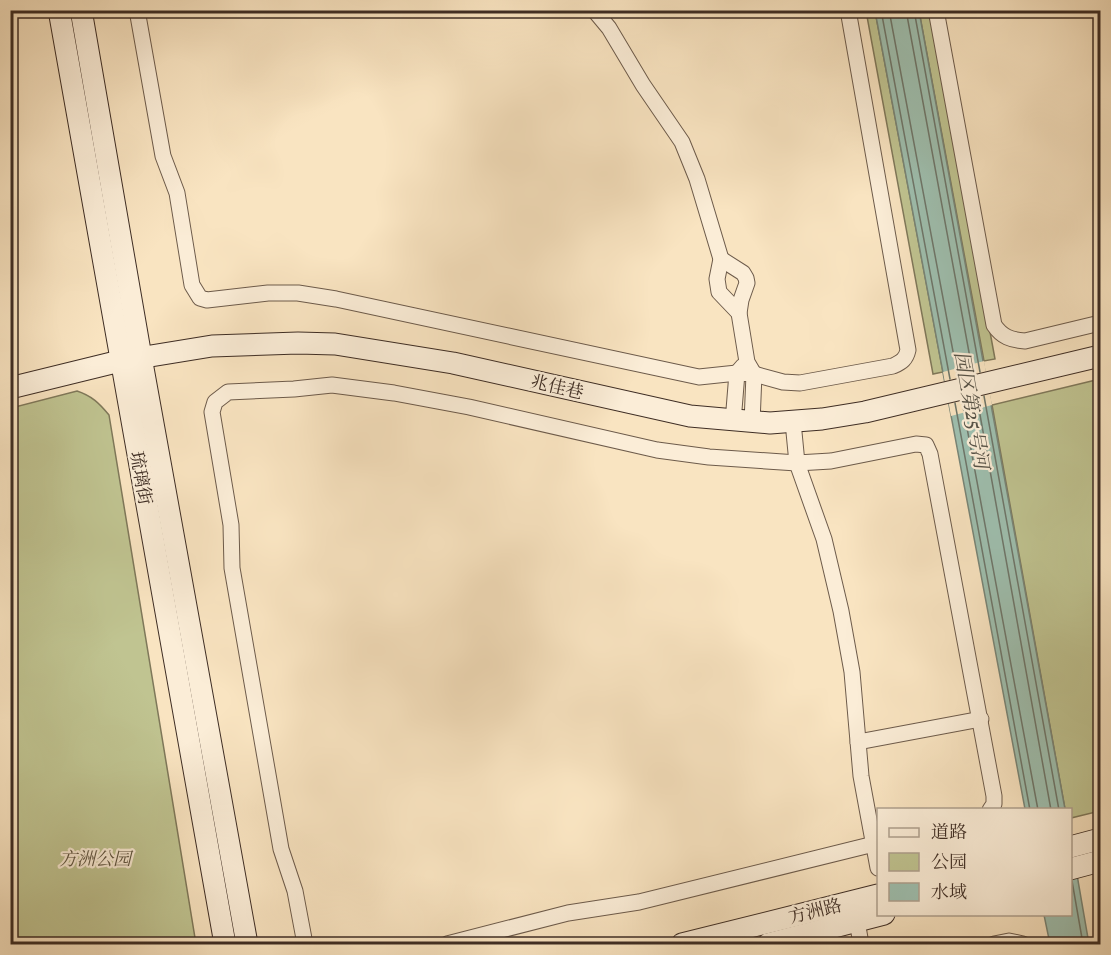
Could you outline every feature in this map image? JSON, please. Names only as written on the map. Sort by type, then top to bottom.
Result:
[{"type":"main road","name":"琉璃街","points":[[59,10],[225,945]]},
{"type":"main road","name":"琉璃街","points":[[81,10],[247,945]]},
{"type":"main road","name":"兆佳巷","points":[[10,388],[120,361],[212,346],[336,344],[453,363],[680,414],[742,422],[793,422],[845,416],[947,394],[1101,356]]},
{"type":"main road","points":[[1072,847],[1101,839]]},
{"type":"main road","points":[[1073,868],[1101,861]]},
{"type":"main road","name":"方洲路","points":[[682,945],[877,896]]},
{"type":"main road","name":"方洲路","points":[[768,945],[880,916]]},
{"type":"street","points":[[138,10],[163,156],[177,193],[192,285],[200,298],[207,300],[298,292],[699,377],[746,370],[783,382],[800,383],[893,366],[902,362],[907,356],[908,341],[848,10]]},
{"type":"street","points":[[594,10],[609,28],[643,85],[682,142],[697,179],[721,259],[717,279],[719,292],[739,313]]},
{"type":"street","points":[[936,10],[994,325],[1005,337],[1025,341],[1101,323]]},
{"type":"street","points":[[721,259],[743,273],[747,283],[739,313],[746,370],[742,422]]},
{"type":"street","points":[[305,945],[295,891],[281,849],[232,568],[231,525],[212,412],[212,407],[221,396],[236,391],[332,385],[360,388],[469,407],[657,450],[709,457],[797,463],[831,461],[922,444],[928,448],[981,719],[994,796],[991,808]]},
{"type":"street","points":[[447,945],[568,913],[639,902],[876,843],[864,800],[852,672],[834,580],[824,539],[797,463],[793,422]]},
{"type":"street","points":[[858,742],[981,719]]},
{"type":"street","points":[[857,921],[861,945]]},
{"type":"street","points":[[994,945],[1008,940],[1023,945]]},
{"type":"green space","points":[[866,11],[875,11],[943,372],[933,374]]},
{"type":"green space","points":[[919,11],[931,11],[995,359],[984,361]]},
{"type":"green space","points":[[1100,379],[1100,811],[1072,818],[1072,808],[1065,808],[992,405]]},
{"type":"green space","name":"方洲公园","points":[[77,391],[95,400],[109,415],[196,944],[11,944],[11,408]]},
{"type":"water","name":"园区第25号河","points":[[875,11],[919,11],[1065,808],[1025,808]]},
{"type":"water","points":[[1072,846],[1089,944],[1050,944],[1044,916],[1072,916]]},
{"type":"pier","points":[[984,361],[992,405],[951,416],[943,372]]}]
